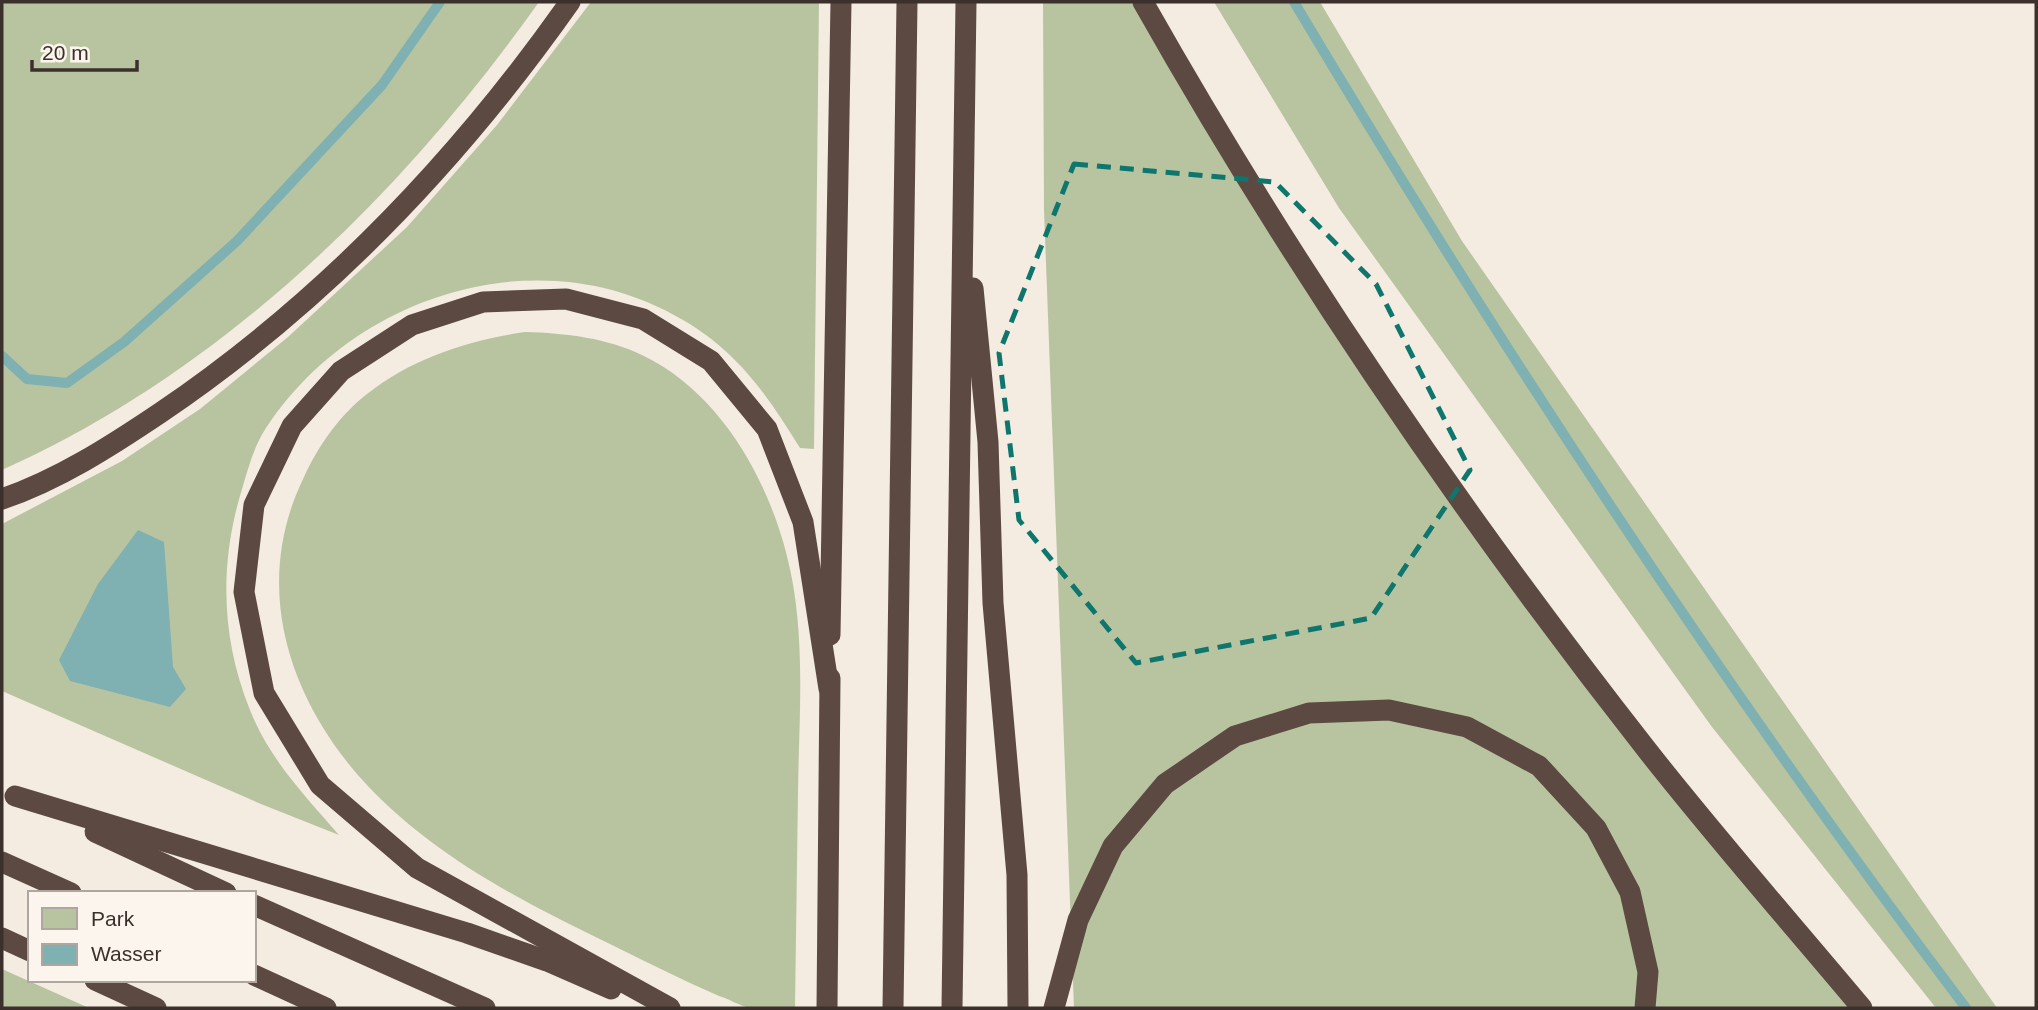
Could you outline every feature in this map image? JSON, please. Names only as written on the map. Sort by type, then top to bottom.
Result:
[{"type":"highway","points":[[2,499],[109,447],[208,380],[332,277],[433,175],[522,69],[570,2]]},
{"type":"highway","points":[[827,1008],[829,690],[841,2]]},
{"type":"highway","points":[[893,1008],[906,2]]},
{"type":"highway","points":[[952,1008],[967,2]]},
{"type":"highway","points":[[1143,2],[1334,319],[1475,523],[1648,752],[1862,1008]]},
{"type":"highway","points":[[963,185],[988,442],[992,603],[1017,875],[1018,1008]]},
{"type":"highway","points":[[670,1008],[416,868],[320,785],[264,693],[244,592],[254,505],[292,426],[341,371],[412,325],[483,302],[566,299],[643,319],[710,361],[767,429],[803,522],[829,690]]},
{"type":"highway","points":[[1054,1008],[1078,920],[1113,846],[1165,784],[1235,736],[1309,713],[1389,710],[1467,727],[1539,766],[1597,828],[1630,892],[1648,972],[1645,1008]]},
{"type":"highway","points":[[8,793],[222,891]]},
{"type":"highway","points":[[8,793],[467,933],[547,961],[654,1008]]},
{"type":"highway","points":[[2,862],[67,891]]},
{"type":"highway","points":[[256,906],[485,1008]]},
{"type":"highway","points":[[2,938],[28,950]]},
{"type":"highway","points":[[256,976],[326,1008]]},
{"type":"highway","points":[[99,982],[156,1008]]},
{"type":"highlighted area","points":[[1074,164],[1275,182],[1376,284],[1470,470],[1371,618],[1136,663],[1019,520],[999,353]]},
{"type":"green space","points":[[2,2],[539,2],[485,74],[428,143],[366,209],[301,272],[232,330],[159,383],[82,430],[2,470]]},
{"type":"green space","points":[[591,2],[819,2],[814,449],[800,448],[750,376],[720,346],[683,320],[628,295],[570,282],[512,281],[454,292],[399,313],[348,343],[303,381],[258,442],[249,466],[229,545],[229,628],[233,656],[250,710],[267,745],[289,777],[339,835],[261,804],[2,691],[2,524],[122,461],[200,409],[288,337],[407,227],[497,125]]},
{"type":"green space","points":[[1043,2],[1139,2],[1281,244],[1850,1008],[1074,1008],[1044,210]]},
{"type":"green space","points":[[1214,2],[1320,2],[1462,241],[1997,1008],[1936,1008],[1712,727],[1339,208]]},
{"type":"green space","points":[[525,332],[571,335],[616,345],[644,356],[673,374],[723,421],[760,481],[774,514],[792,579],[799,631],[795,1008],[742,1006],[545,912],[476,873],[413,828],[357,774],[311,707],[295,671],[284,633],[279,595],[281,555],[289,516],[304,477],[323,443],[357,402],[403,370],[442,352]]},
{"type":"green space","points":[[2,969],[89,1008],[2,1008]]},
{"type":"water","points":[[138,530],[164,542],[173,667],[186,689],[170,707],[70,681],[59,660],[98,584]]},
{"type":"waterway","points":[[2,356],[27,379],[67,383],[124,342],[237,241],[382,85],[440,2]]},
{"type":"waterway","points":[[1294,2],[1452,260],[1616,514],[1787,764],[1966,1008]]}]
